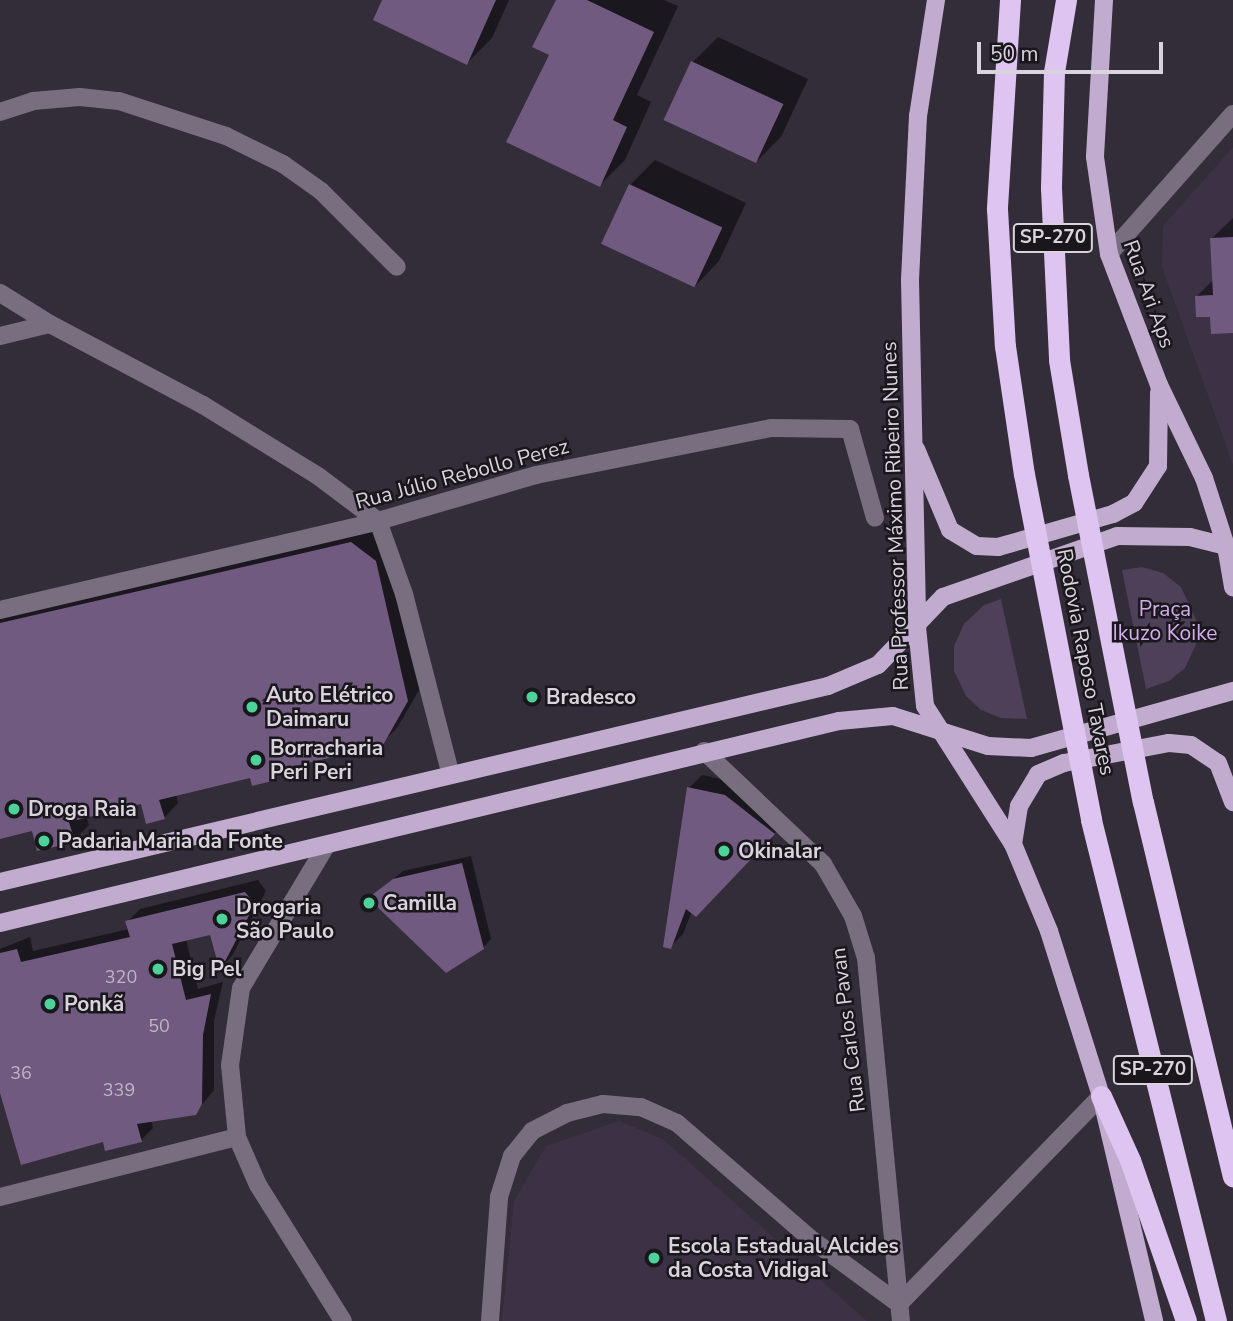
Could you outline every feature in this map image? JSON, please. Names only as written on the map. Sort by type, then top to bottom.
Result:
[{"type":"highway","name":"Rodovia Raposo Tavares","points":[[1010,0],[997,209],[1005,346],[1024,474],[1091,820],[1216,1321]]},
{"type":"highway","name":"Rodovia Raposo Tavares","points":[[1066,0],[1054,72],[1051,188],[1059,360],[1078,475],[1143,802],[1233,1176]]},
{"type":"highway","points":[[1101,1096],[1130,1160],[1186,1321]]},
{"type":"main road","name":"Rua Professor Máximo Ribeiro Nunes","points":[[936,0],[918,116],[913,197],[913,440],[918,628],[925,706],[937,729],[1013,844],[1072,995],[1101,1096],[1154,1321]]},
{"type":"main road","name":"Rua Ari Aps","points":[[1104,0],[1096,157],[1109,254],[1159,386],[1204,478],[1230,548],[1233,587]]},
{"type":"main road","points":[[913,440],[950,530],[976,546],[998,547],[1113,514],[1134,503],[1158,466],[1159,386]]},
{"type":"main road","points":[[0,882],[450,772],[828,686],[878,665],[918,628],[943,597],[962,588],[1117,536],[1190,537],[1230,548]]},
{"type":"main road","points":[[0,923],[326,846],[704,751],[859,718],[893,716],[988,746],[1031,748],[1233,691]]},
{"type":"main road","points":[[1013,844],[1019,806],[1038,774],[1064,763],[1169,743],[1191,745],[1218,763],[1233,802]]},
{"type":"street","points":[[0,112],[33,101],[80,97],[119,100],[226,136],[283,164],[321,191],[397,267]]},
{"type":"street","points":[[1109,254],[1233,114]]},
{"type":"street","points":[[0,293],[50,324],[203,405],[318,476],[378,521],[404,594],[450,772]]},
{"type":"street","points":[[0,336],[50,324]]},
{"type":"street","name":"Rua Júlio Rebollo Perez","points":[[0,610],[378,521],[536,475],[771,428],[850,429],[875,518]]},
{"type":"street","name":"Rua Carlos Pavan","points":[[704,751],[823,864],[853,916],[866,958],[900,1312]]},
{"type":"street","points":[[326,846],[241,988],[230,1065],[237,1137],[258,1185],[343,1321]]},
{"type":"street","points":[[490,1321],[499,1197],[512,1156],[532,1131],[568,1113],[603,1104],[641,1107],[677,1123],[900,1312],[1101,1096]]},
{"type":"street","points":[[1,1193],[237,1137]]},
{"type":"shaded area","points":[[1233,147],[1233,465],[1162,267],[1163,226]]},
{"type":"shaded area","name":"Escola Estadual Alcides da Costa Vidigal","points":[[619,1121],[663,1139],[867,1321],[502,1321],[514,1201],[546,1146]]},
{"type":"green space","name":"Praça Ikuzo Koike","points":[[1142,567],[1163,573],[1181,587],[1198,624],[1197,642],[1185,668],[1169,681],[1146,689],[1122,570]]},
{"type":"green space","points":[[1001,599],[1027,719],[1001,718],[981,710],[966,696],[954,671],[954,646],[964,624],[984,605]]},
{"type":"building","points":[[382,0],[496,0],[467,65],[373,20]]},
{"type":"building","points":[[556,0],[587,0],[654,32],[613,120],[627,127],[600,187],[506,142],[549,55],[532,47]]},
{"type":"building","points":[[691,61],[783,104],[756,163],[664,120]]},
{"type":"building","points":[[629,184],[722,228],[694,287],[601,244]]},
{"type":"building","points":[[1233,237],[1233,333],[1211,334],[1210,317],[1196,317],[1195,296],[1213,295],[1210,238]]},
{"type":"building","points":[[351,542],[376,561],[408,701],[383,745],[270,772],[272,781],[252,786],[250,778],[159,800],[165,819],[146,824],[141,804],[69,822],[75,842],[37,851],[32,831],[0,839],[0,623]]},
{"type":"building","points":[[687,787],[725,795],[775,834],[696,917],[686,909],[671,949],[663,947]]},
{"type":"building","points":[[462,863],[484,949],[446,973],[368,898],[393,879]]},
{"type":"building","points":[[245,892],[255,904],[220,971],[210,935],[172,944],[186,1000],[211,994],[203,1035],[202,1104],[196,1115],[137,1124],[142,1142],[105,1151],[103,1142],[21,1165],[0,1093],[0,953],[17,949],[21,962],[130,937],[125,921]]},
{"type":"place","name":"Bradesco","points":[[532,697]]},
{"type":"place","name":"Auto Elétrico Daimaru","points":[[252,707]]},
{"type":"place","name":"Borracharia Peri Peri","points":[[256,760]]},
{"type":"place","name":"Droga Raia","points":[[14,809]]},
{"type":"place","name":"Padaria Maria da Fonte","points":[[44,841]]},
{"type":"place","name":"Okinalar","points":[[724,851]]},
{"type":"place","name":"Camilla","points":[[369,903]]},
{"type":"place","name":"Drogaria São Paulo","points":[[222,919]]},
{"type":"place","name":"Big Pel","points":[[158,969]]},
{"type":"place","name":"Ponkã","points":[[50,1004]]},
{"type":"place","name":"Escola Estadual Alcides da Costa Vidigal","points":[[654,1258]]}]
